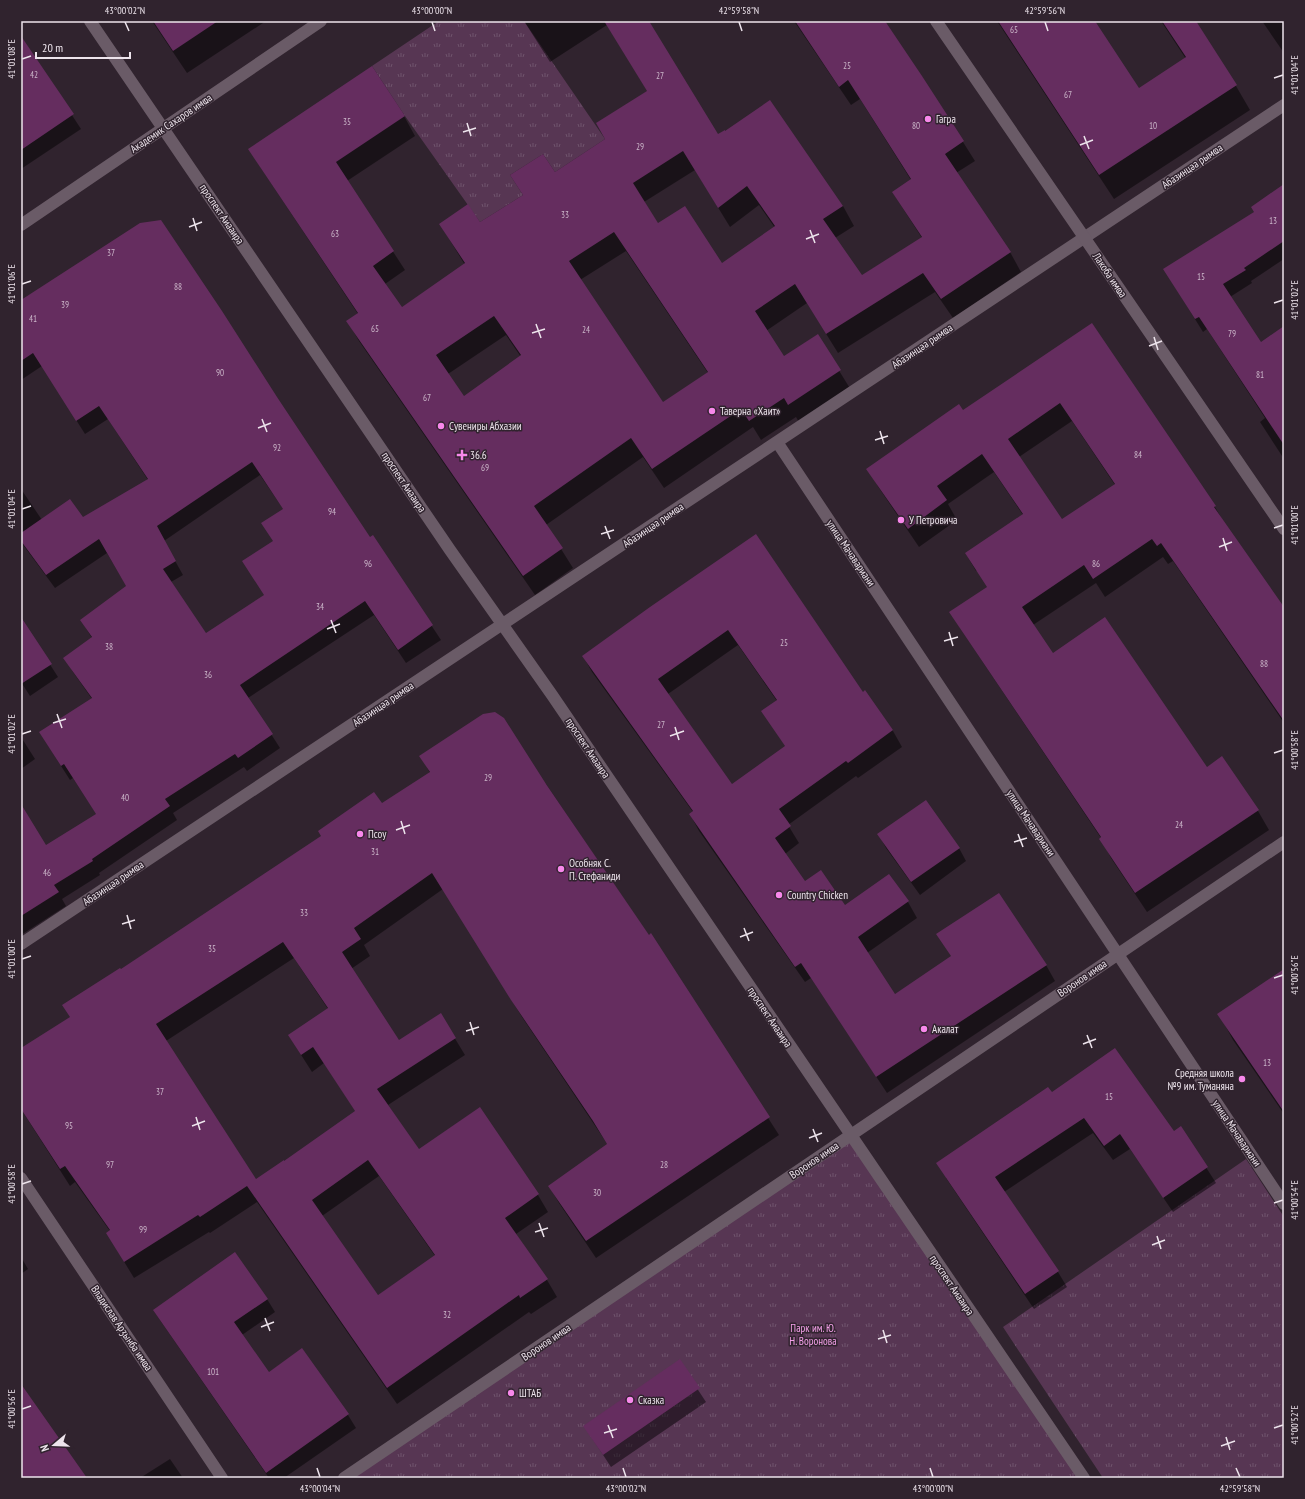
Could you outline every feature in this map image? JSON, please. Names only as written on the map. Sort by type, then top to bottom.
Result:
[{"type":"street","name":"проспект Аиааира","points":[[90,21],[450,550],[552,695],[1084,1478]]},
{"type":"street","name":"Академик Сахаров имҩа","points":[[21,225],[321,21]]},
{"type":"street","name":"Лакоба имҩа","points":[[936,21],[1284,529]]},
{"type":"street","name":"Абазинцәа рымҩа","points":[[21,944],[1284,106]]},
{"type":"street","name":"улица Мачавариани","points":[[777,442],[1284,1204]]},
{"type":"street","name":"Воронов имҩа","points":[[344,1478],[1284,842]]},
{"type":"street","name":"Владислав Арӡынба имҩа","points":[[21,1178],[222,1478]]},
{"type":"green space","points":[[439,21],[524,21],[605,139],[555,172],[543,154],[510,175],[523,195],[480,222],[405,116],[372,66]]},
{"type":"green space","name":"Парк им. Ю. Н. Воронова","points":[[851,1136],[1084,1478],[344,1478]]},
{"type":"green space","points":[[1246,1159],[1284,1217],[1284,1478],[1103,1478],[1003,1327]]},
{"type":"building","points":[[153,21],[218,21],[173,51]]},
{"type":"building","points":[[604,21],[649,21],[718,134],[725,131],[770,100],[843,206],[823,219],[862,275],[922,237],[892,192],[911,179],[848,80],[839,87],[795,21],[885,21],[964,141],[945,154],[1011,252],[941,299],[923,273],[826,334],[795,284],[755,311],[784,356],[818,334],[841,370],[788,405],[784,398],[749,421],[741,409],[652,469],[631,438],[534,506],[563,548],[523,576],[346,321],[358,313],[248,149],[372,66],[405,116],[336,162],[394,251],[373,266],[402,307],[465,263],[439,224],[468,204],[480,222],[523,195],[510,175],[543,154],[555,172],[605,139],[596,123],[647,91]],"holes":[[[683,151],[718,208],[747,186],[775,226],[722,263],[685,206],[658,223],[633,183]],[[614,232],[708,372],[663,402],[569,261]],[[494,316],[521,355],[464,396],[436,355]]]},
{"type":"building","points":[[998,21],[1095,21],[1139,88],[1186,57],[1162,21],[1196,21],[1237,85],[1099,175]]},
{"type":"building","points":[[21,36],[74,114],[21,150]]},
{"type":"building","points":[[1284,184],[1284,241],[1244,268],[1246,270],[1223,284],[1261,342],[1284,326],[1284,445],[1199,317],[1195,319],[1163,269],[1254,212],[1251,207]]},
{"type":"building","points":[[161,220],[370,537],[373,535],[433,625],[398,650],[365,601],[240,685],[273,734],[238,758],[235,754],[165,799],[170,806],[92,859],[93,861],[54,885],[59,892],[21,916],[21,804],[46,845],[96,814],[64,764],[61,766],[39,732],[92,698],[63,658],[92,637],[80,620],[126,586],[99,539],[46,575],[21,541],[21,533],[70,499],[83,517],[148,479],[99,406],[76,421],[33,353],[21,361],[21,300],[140,223]],"holes":[[[252,462],[283,509],[261,523],[273,541],[242,561],[264,595],[206,633],[163,569],[176,561],[157,526]]]},
{"type":"building","points":[[1092,323],[1216,506],[1214,507],[1284,607],[1284,721],[1161,543],[1157,546],[1152,539],[1093,579],[1084,565],[1022,607],[1053,653],[1105,617],[1207,767],[1222,756],[1259,810],[1135,893],[1099,839],[1101,837],[949,612],[987,587],[965,553],[1023,514],[982,454],[937,486],[947,500],[908,529],[866,469],[959,404],[963,410]],"holes":[[[1060,403],[1115,484],[1062,519],[1008,439]]]},
{"type":"building","points":[[756,534],[863,692],[865,690],[893,730],[848,763],[846,761],[779,809],[791,826],[775,838],[805,881],[821,870],[845,905],[889,874],[909,901],[858,937],[895,994],[951,956],[936,934],[999,893],[1047,965],[876,1077],[801,963],[795,967],[689,814],[693,811],[582,656]],"holes":[[[728,630],[777,700],[761,711],[785,746],[732,784],[658,679]]]},
{"type":"building","points":[[21,617],[52,664],[21,684]]},
{"type":"building","points":[[495,712],[504,718],[546,784],[649,935],[651,933],[770,1117],[586,1241],[548,1186],[607,1144],[511,1000],[432,873],[354,928],[361,939],[342,952],[399,1040],[441,1013],[456,1038],[377,1089],[419,1149],[480,1107],[539,1194],[505,1218],[548,1279],[520,1298],[519,1295],[387,1388],[247,1186],[200,1217],[198,1215],[124,1262],[106,1233],[110,1230],[65,1166],[60,1169],[21,1109],[21,1048],[70,1017],[62,1005],[120,968],[121,969],[321,836],[318,831],[374,792],[382,803],[430,772],[419,756],[483,714]],"holes":[[[283,942],[328,1008],[288,1035],[301,1055],[313,1047],[355,1111],[256,1179],[156,1024]],[[368,1160],[435,1255],[378,1295],[312,1200]]]},
{"type":"building","points":[[926,800],[960,848],[911,882],[877,834]]},
{"type":"building","points":[[1284,969],[1284,1112],[1217,1014]]},
{"type":"building","points":[[1115,1048],[1174,1131],[1181,1126],[1208,1167],[1163,1198],[1120,1134],[1104,1146],[1084,1118],[995,1177],[1059,1271],[1025,1294],[936,1163],[1048,1087],[1052,1092]]},
{"type":"building","points":[[235,1252],[268,1299],[234,1322],[269,1372],[302,1348],[349,1414],[266,1473],[153,1310]]},
{"type":"building","points":[[680,1359],[700,1388],[603,1455],[583,1426]]},
{"type":"building","points":[[21,1384],[87,1478],[21,1478]]},
{"type":"place","name":"Гагра","points":[[928,119]]},
{"type":"place","name":"Таверна «Хаит»","points":[[712,411]]},
{"type":"place","name":"Сувениры Абхазии","points":[[441,426]]},
{"type":"place","name":"36.6","points":[[462,455]]},
{"type":"place","name":"У Петровича","points":[[901,520]]},
{"type":"place","name":"Псоу","points":[[360,834]]},
{"type":"place","name":"Особняк С. П. Стефаниди","points":[[561,869]]},
{"type":"place","name":"Country Chicken","points":[[779,895]]},
{"type":"place","name":"Акалат","points":[[924,1029]]},
{"type":"place","name":"Средняя школа №9 им. Туманяна","points":[[1242,1079]]},
{"type":"place","name":"ШТАБ","points":[[511,1393]]},
{"type":"place","name":"Сказка","points":[[630,1400]]}]
